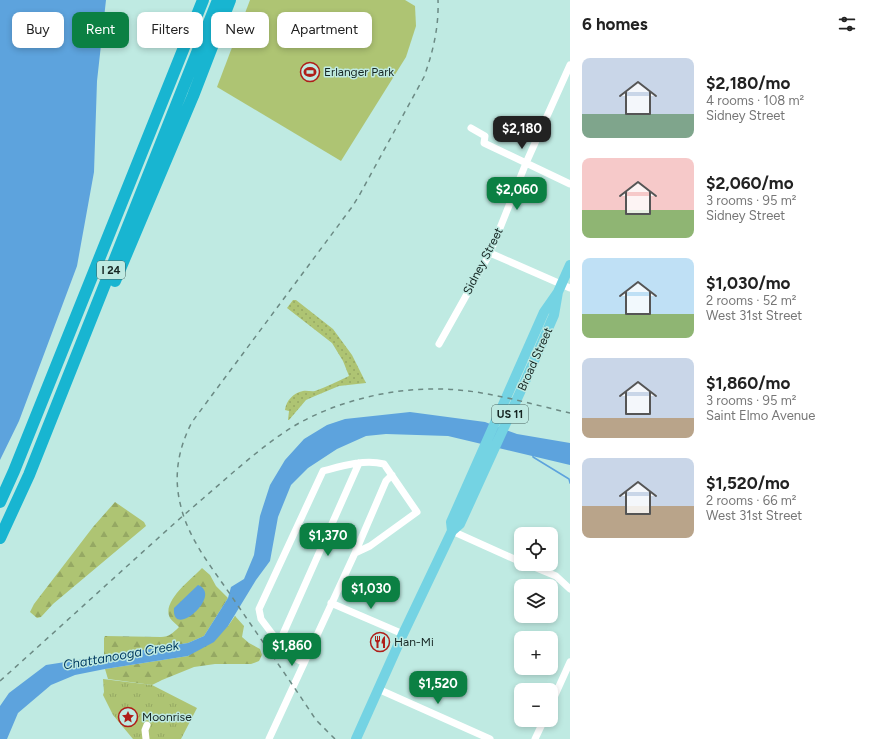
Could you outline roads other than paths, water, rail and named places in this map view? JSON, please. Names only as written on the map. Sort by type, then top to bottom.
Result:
[{"type":"highway","name":"I 24","points":[[0,502],[17,464],[203,0]]},
{"type":"highway","name":"I 24","points":[[0,538],[29,475],[218,0]]},
{"type":"highway","points":[[79,350],[91,336],[100,316],[193,96],[230,0]]},
{"type":"main road","name":"Broad Street","points":[[356,739],[403,634],[452,531],[451,522],[544,312],[563,288],[570,265]]},
{"type":"street","name":"Sidney Street","points":[[438,344],[490,253],[526,163],[570,65]]},
{"type":"street","points":[[471,128],[485,136],[484,143],[570,184]]},
{"type":"street","points":[[490,253],[563,288]]},
{"type":"street","points":[[304,663],[291,656],[279,643],[261,619],[259,609],[323,471],[373,461],[384,464],[417,512],[370,546],[355,553]]},
{"type":"street","points":[[279,643],[359,463]]},
{"type":"street","points":[[269,739],[355,553],[386,481],[392,475]]},
{"type":"street","points":[[452,531],[514,559]]},
{"type":"street","points":[[544,571],[556,576],[570,589]]},
{"type":"street","points":[[331,603],[403,634]]},
{"type":"street","points":[[558,689],[570,662]]},
{"type":"street","points":[[378,689],[490,739]]},
{"type":"street","points":[[146,739],[145,730],[147,725]]},
{"type":"street","points":[[535,739],[541,727]]},
{"type":"water","points":[[0,0],[106,0],[105,12],[72,12],[72,48],[101,48],[97,81],[94,172],[77,266],[19,421],[0,460]]},
{"type":"water","name":"Chattanooga Creek","points":[[410,412],[485,422],[517,434],[570,443],[570,465],[448,436],[386,434],[366,436],[337,449],[308,468],[291,485],[278,517],[270,561],[256,580],[228,626],[214,642],[188,656],[75,675],[51,685],[18,713],[7,739],[0,739],[0,706],[9,693],[46,665],[188,643],[204,636],[228,598],[231,587],[244,579],[254,555],[260,516],[270,485],[285,460],[304,439],[327,425],[345,419]]},
{"type":"water","points":[[198,585],[204,590],[205,597],[201,605],[195,613],[187,618],[180,620],[175,617],[174,608]]},
{"type":"waterway","points":[[533,455],[533,457],[569,479],[570,483]]},
{"type":"railway","points":[[335,739],[316,720],[196,543],[181,507],[177,485],[178,463],[183,442],[192,422],[352,207],[360,194],[424,77],[435,39],[438,20],[438,0]]},
{"type":"railway","points":[[0,681],[230,475],[277,437],[294,426],[327,410],[362,398],[380,394],[398,391],[450,389],[485,394],[570,413]]},
{"type":"place","name":"Erlanger Park","points":[[310,72]]},
{"type":"place","name":"Han-Mi","points":[[380,642]]},
{"type":"place","name":"Moonrise","points":[[128,717]]}]
